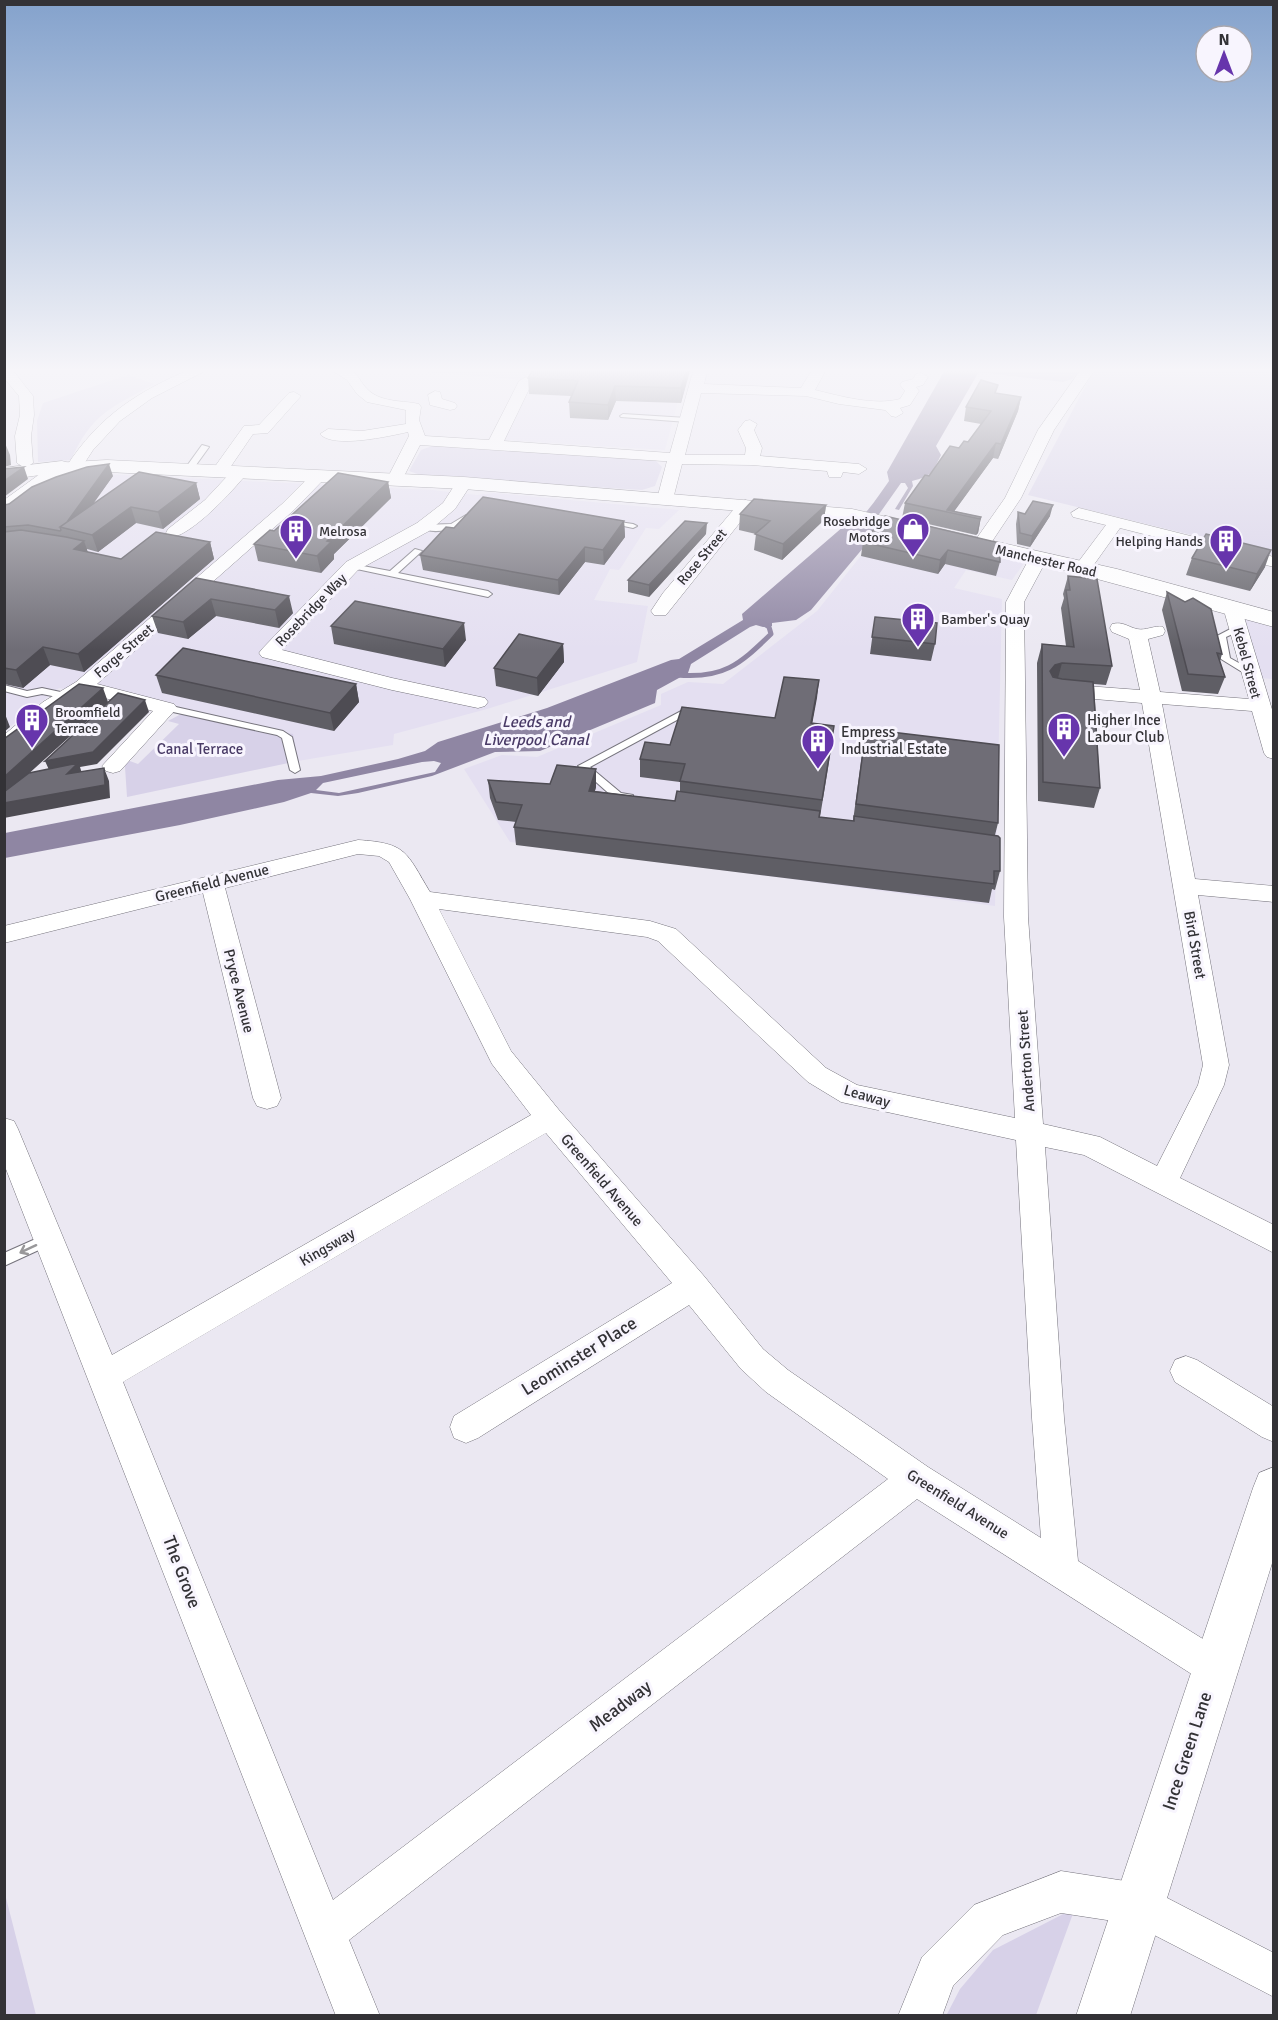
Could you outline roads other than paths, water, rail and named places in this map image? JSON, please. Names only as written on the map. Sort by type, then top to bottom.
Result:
[{"type":"highway","name":"Manchester Road","points":[[68,467],[143,467],[464,483],[746,505],[852,516],[1082,569],[1235,618],[1274,620]]},
{"type":"highway","points":[[4,510],[68,467]]},
{"type":"highway","points":[[23,496],[85,475],[143,467]]},
{"type":"street","points":[[4,474],[68,467],[72,462]]},
{"type":"street","points":[[170,535],[211,503],[234,462]]},
{"type":"street","points":[[395,479],[402,462]]},
{"type":"street","points":[[665,499],[675,462]]},
{"type":"street","points":[[771,462],[834,470],[859,469]]},
{"type":"street","points":[[981,545],[1013,498],[1030,462]]},
{"type":"street","name":"Forge Street","points":[[4,746],[50,706],[75,691],[288,507],[319,476]]},
{"type":"street","name":"Rosebridge Way","points":[[464,483],[449,506],[423,527],[352,566],[269,653],[392,684],[478,702]]},
{"type":"street","name":"Rose Street","points":[[660,611],[669,597],[746,505]]},
{"type":"street","points":[[1079,513],[1274,562]]},
{"type":"street","points":[[1082,569],[1116,522]]},
{"type":"street","name":"Anderton Street","points":[[1038,559],[1015,602],[1010,850],[1060,1568]]},
{"type":"street","name":"Kebel Street","points":[[1235,618],[1274,753]]},
{"type":"street","name":"Bird Street","points":[[1119,628],[1147,634],[1151,698],[1216,1065],[1211,1085],[1163,1183]]},
{"type":"street","points":[[1057,690],[1259,706]]},
{"type":"street","points":[[75,691],[118,701],[167,708]]},
{"type":"street","points":[[107,767],[167,708]]},
{"type":"street","name":"Greenfield Avenue","points":[[4,935],[358,847],[384,849],[398,857],[422,898],[501,1057],[549,1118],[693,1286],[752,1359],[777,1381],[916,1479],[1214,1667]]},
{"type":"street","name":"Pryce Avenue","points":[[212,883],[267,1098]]},
{"type":"street","points":[[1185,886],[1274,894]]},
{"type":"street","name":"Leaway","points":[[422,898],[650,929],[667,935],[817,1076],[833,1086],[851,1094],[1090,1145],[1274,1240]]},
{"type":"street","name":"Kingsway","points":[[105,1376],[549,1118]]},
{"type":"street","name":"The Grove","points":[[4,1130],[51,1238],[358,2016]]},
{"type":"street","name":"Leominster Place","points":[[466,1427],[693,1286]]},
{"type":"street","points":[[1186,1371],[1274,1426]]},
{"type":"street","name":"Meadway","points":[[324,1933],[916,1479]]},
{"type":"street","name":"Ince Green Lane","points":[[1103,2016],[1214,1667],[1274,1488]]},
{"type":"street","points":[[920,2016],[937,1972],[989,1920],[1061,1892],[1138,1904],[1274,1976]]},
{"type":"lane","points":[[188,470],[194,462]]},
{"type":"lane","points":[[423,527],[459,526],[473,513]]},
{"type":"lane","points":[[597,520],[633,525]]},
{"type":"lane","points":[[392,574],[418,550]]},
{"type":"lane","points":[[352,566],[488,594]]},
{"type":"lane","points":[[4,688],[27,694],[42,691],[75,691]]},
{"type":"lane","points":[[167,708],[280,732],[287,737],[295,770]]},
{"type":"lane","points":[[641,799],[618,796],[583,766],[685,712]]},
{"type":"lane","points":[[4,1260],[51,1238]]},
{"type":"water","name":"Leeds and Liverpool Canal","points":[[893,462],[937,462],[928,475],[912,481],[913,486],[899,510],[895,509],[908,488],[905,483],[901,483],[870,527],[874,535],[811,610],[796,620],[772,623],[772,626],[750,627],[691,664],[688,673],[657,690],[655,703],[540,751],[495,752],[432,776],[358,793],[338,796],[311,793],[284,802],[180,825],[5,858],[5,833],[278,780],[321,776],[398,759],[425,751],[438,742],[547,708],[671,660],[679,659],[743,620],[742,614],[844,526],[858,520],[889,481],[887,472]],"holes":[[[422,762],[441,763],[435,772],[339,793],[316,790],[323,783]]]},
{"type":"waterway","points":[[677,675],[707,675],[739,662],[771,634],[769,627],[761,622]]},
{"type":"place","name":"Rosebridge Motors","points":[[913,558]]},
{"type":"place","name":"Melrosa","points":[[296,560]]},
{"type":"place","name":"Helping Hands","points":[[1226,570]]},
{"type":"place","name":"Bamber's Quay","points":[[918,648]]},
{"type":"place","name":"Broomfield Terrace","points":[[32,749]]},
{"type":"place","name":"Higher Ince Labour Club","points":[[1064,758]]},
{"type":"place","name":"Empress Industrial Estate","points":[[818,770]]},
{"type":"park label","name":"Canal Terrace","points":[[200,749]]}]
